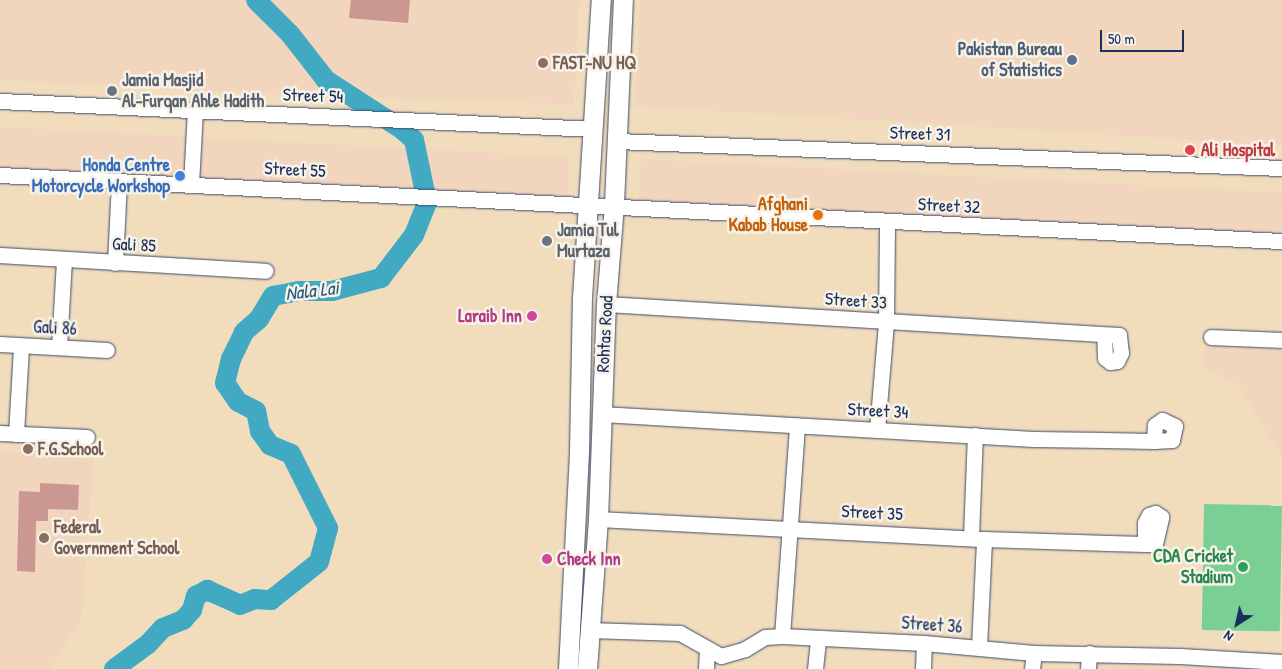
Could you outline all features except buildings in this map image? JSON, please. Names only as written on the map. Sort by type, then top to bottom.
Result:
[{"type":"main road","name":"Rohtas Road","points":[[568,669],[588,204],[601,0]]},
{"type":"main road","name":"Rohtas Road","points":[[587,669],[598,518],[606,304],[614,204],[623,0]]},
{"type":"main road","points":[[598,65],[619,70]]},
{"type":"street","name":"Street 54","points":[[0,101],[195,111],[409,118],[594,129]]},
{"type":"street","points":[[191,184],[195,111]]},
{"type":"street","name":"Street 31","points":[[617,141],[1222,164],[1282,168]]},
{"type":"street","name":"Street 55","points":[[0,175],[614,204]]},
{"type":"street","points":[[115,263],[119,181]]},
{"type":"street","name":"Street 32","points":[[614,204],[887,221],[1282,241]]},
{"type":"street","points":[[877,430],[886,322],[887,221]]},
{"type":"street","name":"Gali 85","points":[[0,255],[266,271]]},
{"type":"street","points":[[59,348],[64,259]]},
{"type":"street","name":"Street 33","points":[[606,304],[1104,336]]},
{"type":"street","points":[[1211,337],[1282,340]]},
{"type":"street","name":"Gali 86","points":[[0,344],[107,350]]},
{"type":"street","points":[[16,434],[21,346]]},
{"type":"street","name":"Street 34","points":[[601,414],[975,435],[1154,441]]},
{"type":"street","points":[[782,636],[797,426]]},
{"type":"street","points":[[0,433],[87,437]]},
{"type":"street","points":[[975,435],[979,647]]},
{"type":"street","name":"Street 35","points":[[598,518],[978,538],[1145,544]]},
{"type":"street","name":"Street 36","points":[[589,630],[680,633],[707,650],[721,656],[733,653],[765,637],[782,636],[924,643],[1034,653],[1089,653],[1180,662],[1277,664]]},
{"type":"street","points":[[815,669],[818,639]]},
{"type":"street","points":[[923,669],[924,643]]},
{"type":"street","points":[[706,669],[707,650]]},
{"type":"street","points":[[1032,669],[1034,653]]},
{"type":"street","points":[[1088,669],[1089,653]]},
{"type":"shaded area","points":[[0,0],[579,0],[574,104],[284,95],[0,80]]},
{"type":"shaded area","points":[[640,0],[1282,0],[1282,145],[635,106]]},
{"type":"shaded area","points":[[0,127],[569,157],[567,198],[0,168]]},
{"type":"shaded area","points":[[641,159],[1282,193],[1280,235],[639,201]]},
{"type":"shaded area","points":[[1206,347],[1282,349],[1282,457],[1238,384],[1201,366]]},
{"type":"shaded area","name":"Federal Government School","points":[[0,451],[93,458],[82,618],[49,669],[0,669]]},
{"type":"shaded area","points":[[1094,657],[1263,665],[1263,669],[1093,669]]},
{"type":"green space","name":"CDA Cricket Stadium","points":[[1204,504],[1282,505],[1280,631],[1202,630]]},
{"type":"waterway","name":"Nala Lai","points":[[114,669],[148,644],[163,628],[183,620],[192,610],[196,596],[207,590],[240,605],[255,599],[271,600],[319,562],[328,528],[291,454],[270,445],[260,431],[256,411],[238,402],[225,383],[231,359],[244,332],[259,319],[273,296],[298,291],[332,291],[381,278],[414,235],[427,202],[414,140],[403,130],[326,80],[290,34],[256,0]]},
{"type":"place","name":"Pakistan Bureau of Statistics","points":[[1072,60]]},
{"type":"place","name":"FAST-NU HQ","points":[[543,63]]},
{"type":"place","name":"Jamia Masjid Al-Furqan Ahle Hadith","points":[[112,91]]},
{"type":"place","name":"Ali Hospital","points":[[1190,150]]},
{"type":"place","name":"Honda Centre Motorcycle Workshop","points":[[180,176]]},
{"type":"place","name":"Afghani Kabab House","points":[[818,215]]},
{"type":"place","name":"Jamia Tul Murtaza","points":[[547,241]]},
{"type":"place","name":"Laraib Inn","points":[[532,316]]},
{"type":"place","name":"F.G.School","points":[[28,449]]},
{"type":"place","name":"Federal Government School","points":[[44,538]]},
{"type":"place","name":"Check Inn","points":[[547,559]]},
{"type":"place","name":"CDA Cricket Stadium","points":[[1243,567]]}]
